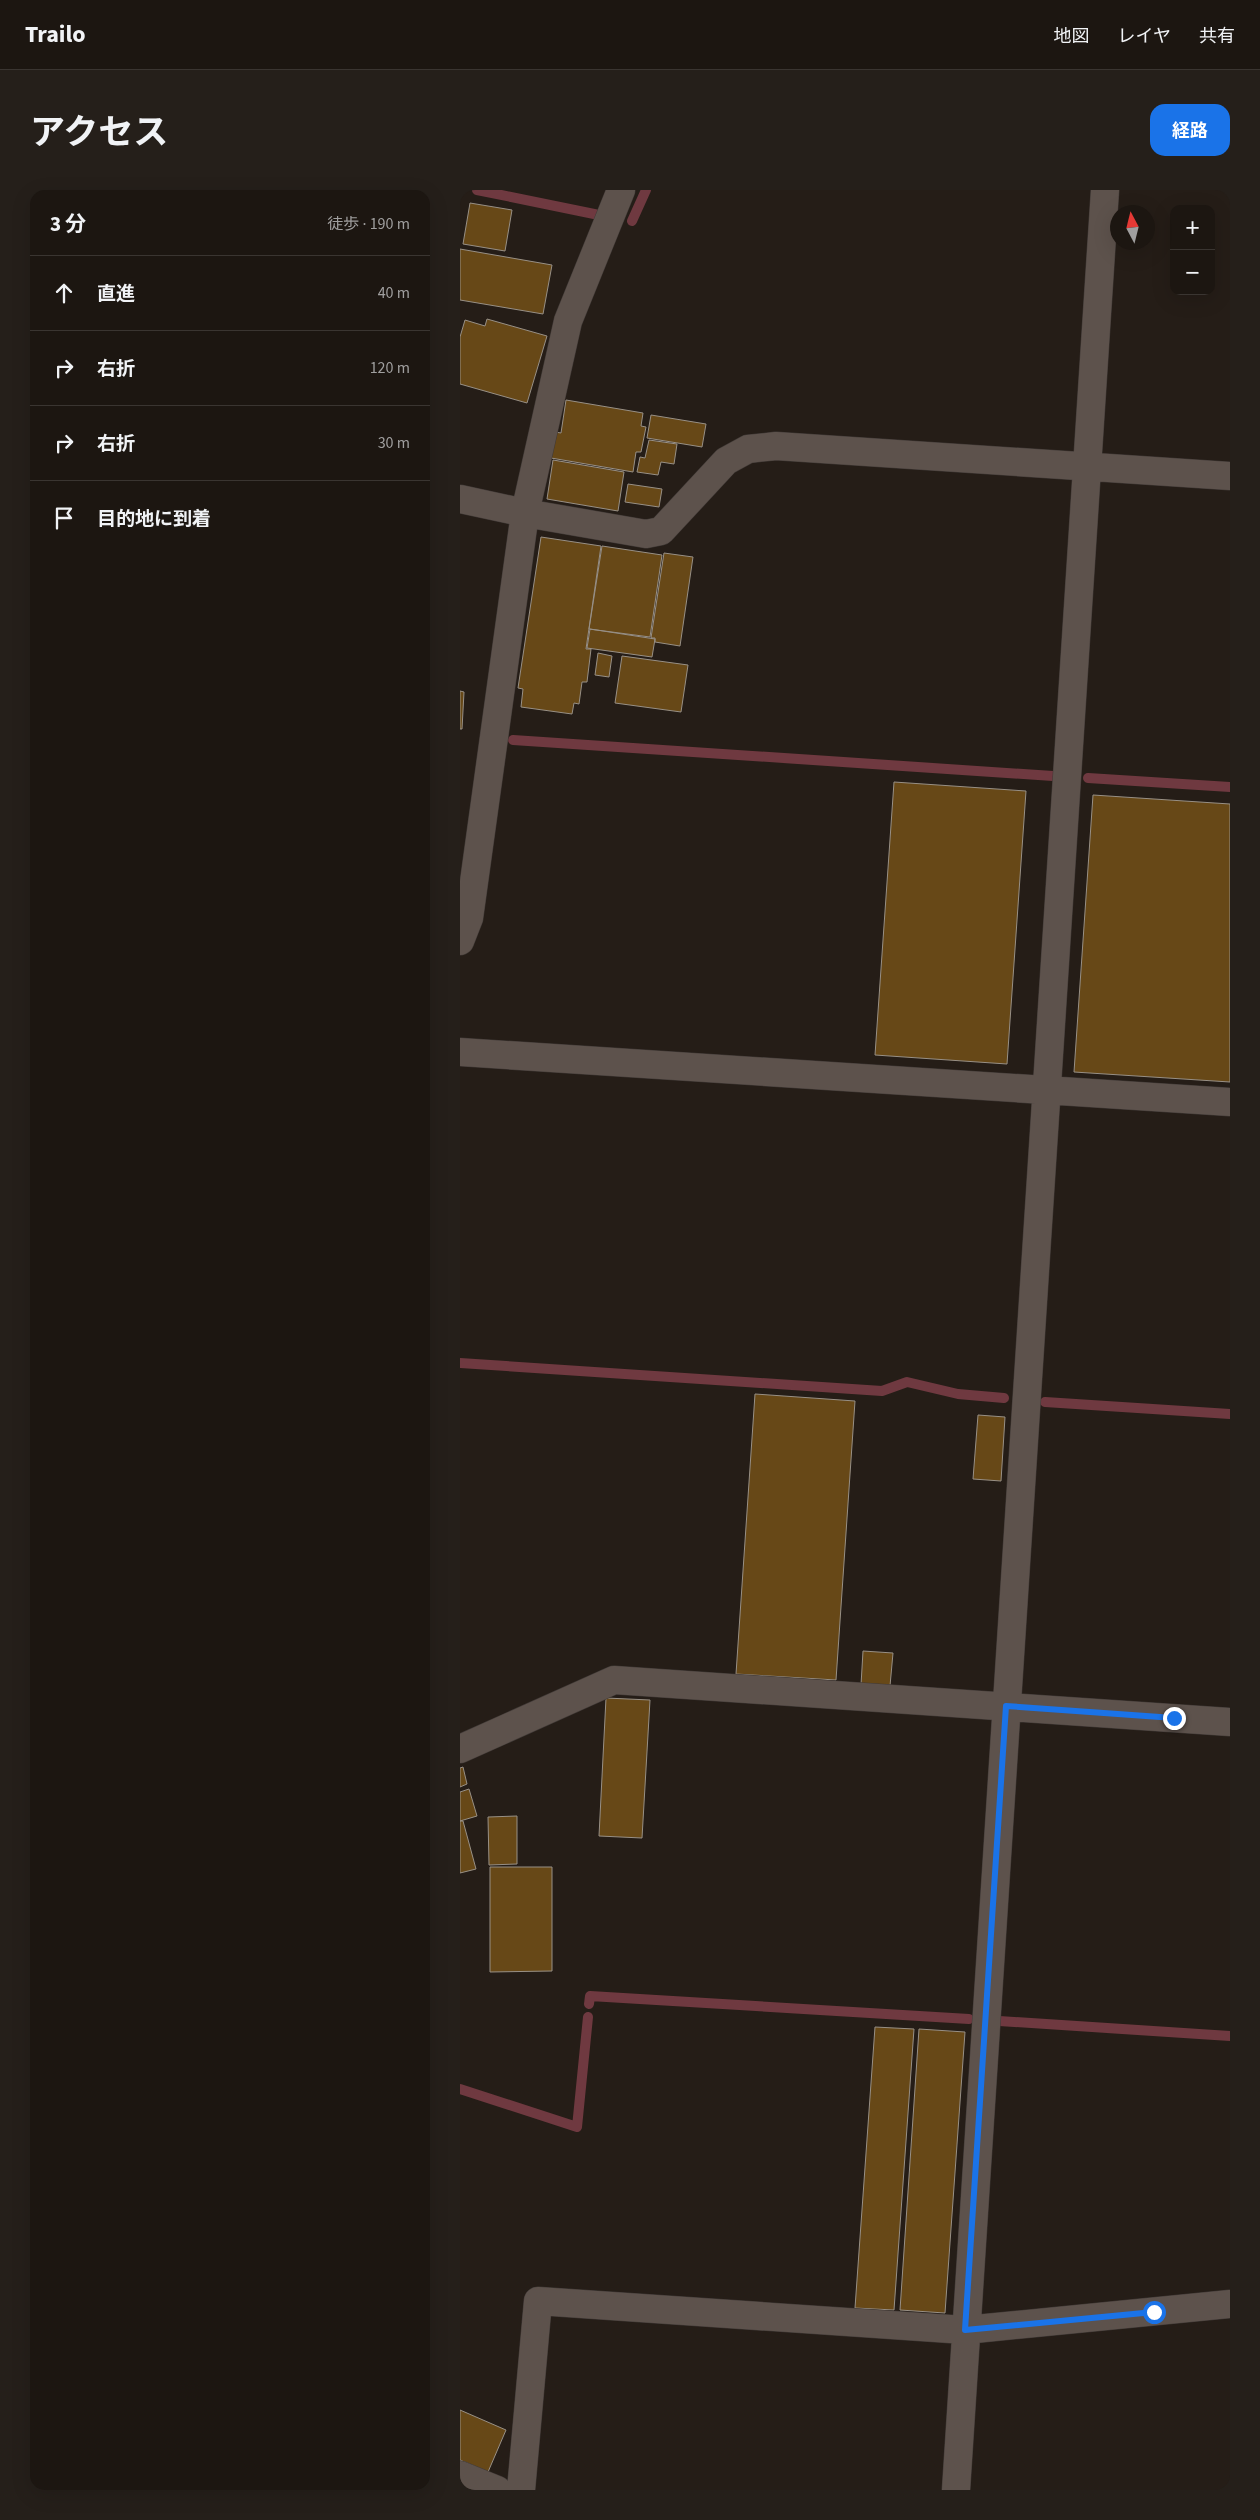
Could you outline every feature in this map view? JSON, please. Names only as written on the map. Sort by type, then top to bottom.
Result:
[{"type":"street","points":[[460,941],[469,918],[525,513],[568,321],[621,190]]},
{"type":"street","points":[[956,2490],[1104,190]]},
{"type":"street","points":[[460,498],[525,513],[646,534],[661,530],[726,461],[748,449],[776,446],[1230,476]]},
{"type":"street","points":[[460,1052],[1230,1102]]},
{"type":"street","points":[[460,1750],[614,1680],[1230,1722]]},
{"type":"street","points":[[521,2490],[538,2302],[965,2330],[1230,2304]]},
{"type":"street","points":[[460,2475],[497,2490]]},
{"type":"building","points":[[470,203],[512,210],[505,251],[463,244]]},
{"type":"building","points":[[460,249],[552,265],[543,314],[460,300]]},
{"type":"building","points":[[487,319],[547,336],[527,403],[460,384],[460,337],[465,320],[485,326]]},
{"type":"building","points":[[566,400],[643,413],[641,426],[646,427],[641,452],[636,452],[633,472],[551,458],[555,432],[561,433]]},
{"type":"building","points":[[651,415],[706,424],[702,447],[647,438]]},
{"type":"building","points":[[649,440],[677,444],[674,464],[661,462],[658,475],[637,472],[640,457],[645,458]]},
{"type":"building","points":[[553,460],[624,472],[618,511],[547,499]]},
{"type":"building","points":[[628,484],[662,489],[659,507],[625,502]]},
{"type":"building","points":[[541,537],[601,546],[586,649],[591,649],[587,682],[582,682],[579,704],[574,703],[572,714],[521,707],[523,689],[518,688]]},
{"type":"building","points":[[602,546],[662,555],[650,637],[589,629]]},
{"type":"building","points":[[664,553],[693,557],[680,646],[655,642],[655,638],[651,638]]},
{"type":"building","points":[[590,629],[655,639],[652,657],[587,648]]},
{"type":"building","points":[[598,653],[612,656],[609,677],[595,675]]},
{"type":"building","points":[[622,656],[688,665],[681,712],[615,703]]},
{"type":"building","points":[[460,691],[464,692],[462,729],[460,729]]},
{"type":"building","points":[[894,782],[1026,791],[1007,1064],[875,1055]]},
{"type":"building","points":[[1093,795],[1230,804],[1230,1082],[1074,1072]]},
{"type":"building","points":[[755,1394],[855,1401],[836,1680],[736,1674]]},
{"type":"building","points":[[978,1415],[1005,1417],[1001,1481],[973,1479]]},
{"type":"building","points":[[863,1651],[893,1653],[890,1686],[861,1685]]},
{"type":"building","points":[[606,1698],[650,1700],[642,1838],[599,1836]]},
{"type":"building","points":[[463,1767],[467,1784],[460,1787],[460,1768]]},
{"type":"building","points":[[469,1789],[477,1816],[460,1821],[460,1792]]},
{"type":"building","points":[[517,1816],[517,1864],[489,1865],[488,1817]]},
{"type":"building","points":[[460,1821],[463,1821],[476,1869],[460,1873]]},
{"type":"building","points":[[490,1867],[552,1867],[552,1971],[490,1972]]},
{"type":"building","points":[[875,2027],[914,2029],[894,2310],[855,2308]]},
{"type":"building","points":[[919,2029],[965,2032],[945,2313],[900,2310]]},
{"type":"building","points":[[460,2410],[506,2430],[488,2472],[460,2460]]},
{"type":"waterway","points":[[477,190],[599,215]]},
{"type":"waterway","points":[[632,221],[646,190]]},
{"type":"waterway","points":[[513,740],[1053,776]]},
{"type":"waterway","points":[[1088,778],[1230,787]]},
{"type":"waterway","points":[[460,1363],[882,1391],[907,1382],[958,1394],[1004,1398]]},
{"type":"waterway","points":[[1045,1402],[1230,1414]]},
{"type":"waterway","points":[[589,2004],[590,1996],[969,2019]]},
{"type":"waterway","points":[[460,2089],[577,2127],[588,2017]]},
{"type":"waterway","points":[[999,2021],[1230,2036]]},
{"type":"route","points":[[1154,2312],[965,2330],[1006,1706],[1174,1718]]}]
